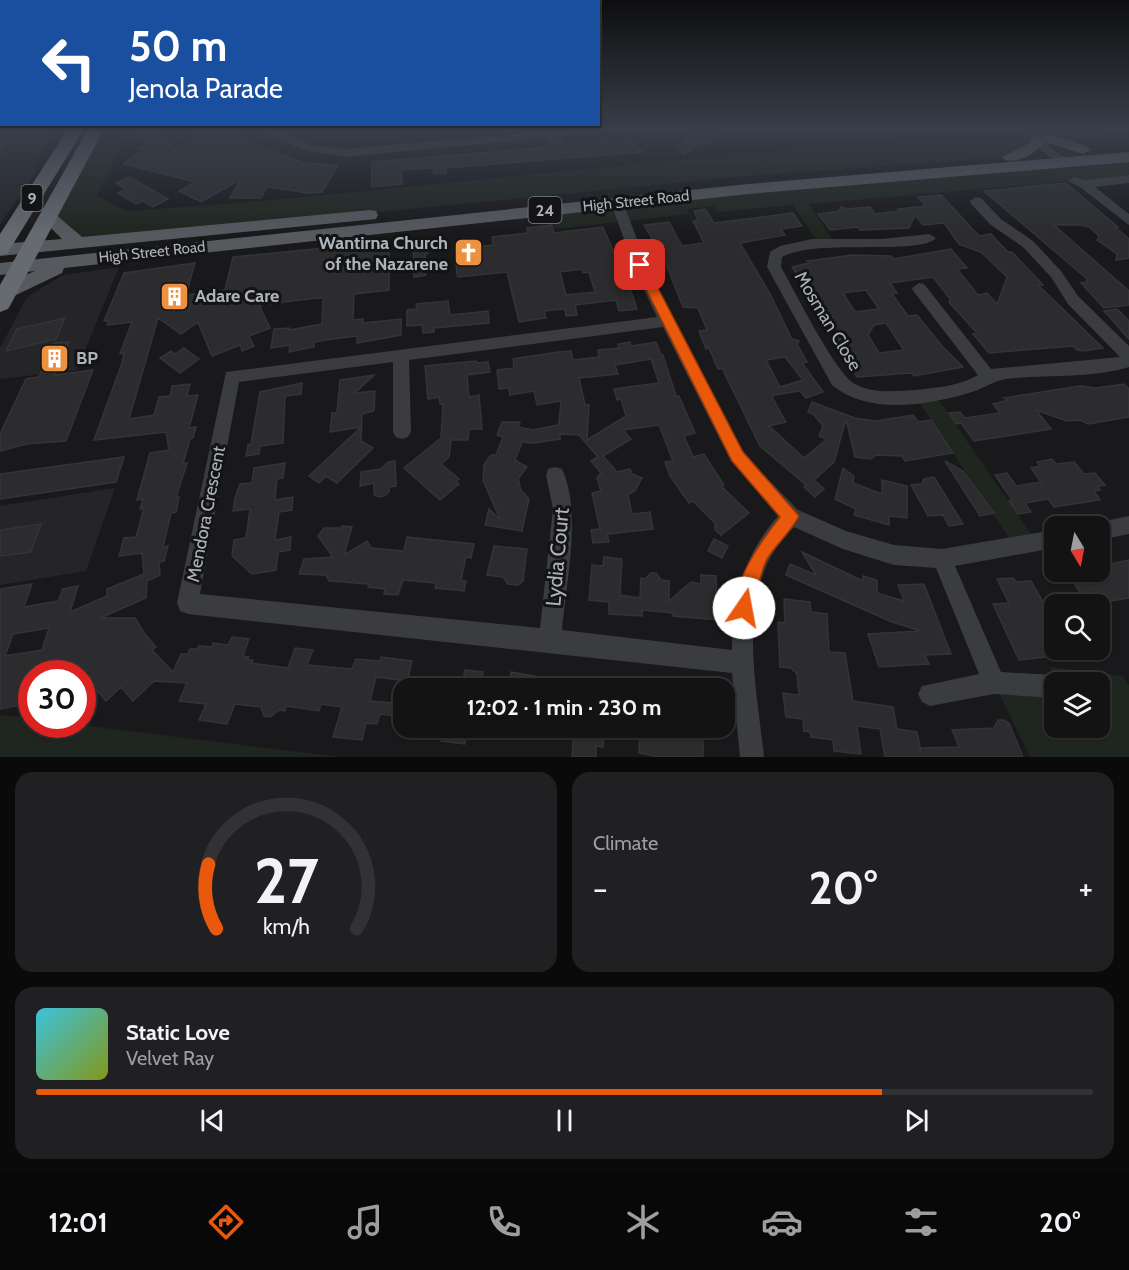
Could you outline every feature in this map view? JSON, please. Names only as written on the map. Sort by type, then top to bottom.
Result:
[{"type":"highway","name":"9","points":[[0,250],[6,232],[52,164]]},
{"type":"highway","name":"9","points":[[4,298],[77,164]]},
{"type":"main road","name":"High Street Road","points":[[0,269],[21,266],[79,250],[380,214],[736,177],[909,164]]},
{"type":"main road","name":"High Street Road","points":[[0,250],[31,247],[79,250],[393,226],[995,164]]},
{"type":"main road","points":[[845,169],[860,175],[863,179]]},
{"type":"main road","points":[[380,214],[381,221],[393,226]]},
{"type":"main road","points":[[4,298],[79,250],[48,217]]},
{"type":"street","points":[[1129,179],[1079,183],[1129,221]]},
{"type":"street","points":[[976,201],[989,223],[1028,244],[1056,274],[1073,300],[1129,359]]},
{"type":"street","points":[[617,203],[640,265],[737,456],[790,516],[843,540],[878,551],[942,559],[1044,541]]},
{"type":"street","name":"Mosman Close","points":[[929,238],[903,247],[836,242],[788,248],[775,255],[773,264],[838,380],[851,392],[873,397],[924,395],[972,386],[988,377],[1052,368],[1095,369],[1129,359]]},
{"type":"street","points":[[911,303],[924,294],[988,377]]},
{"type":"street","name":"Mendora Crescent","points":[[668,321],[232,377],[188,603],[550,640],[745,663]]},
{"type":"street","points":[[401,355],[402,432]]},
{"type":"street","name":"Lydia Court","points":[[550,640],[563,509],[555,475]]},
{"type":"street","points":[[752,757],[745,663],[744,608],[750,580],[761,554],[790,516]]},
{"type":"street","points":[[1110,529],[1129,525]]},
{"type":"street","points":[[942,559],[994,683]]},
{"type":"street","points":[[930,694],[994,683],[1044,686]]},
{"type":"shaded area","points":[[0,164],[34,164],[32,168],[38,169],[0,225]]},
{"type":"shaded area","points":[[77,164],[113,164],[97,196],[127,211],[263,201],[635,164],[910,164],[736,177],[77,242],[48,217]]},
{"type":"shaded area","points":[[1049,164],[1129,164],[1129,176],[809,204],[834,242],[819,244],[793,205],[718,212],[714,206],[687,209],[689,214],[555,229],[550,210]]},
{"type":"shaded area","points":[[119,267],[77,370],[0,379],[0,348],[27,297],[63,275]]},
{"type":"shaded area","points":[[934,393],[1037,543],[1015,547],[915,396]]},
{"type":"shaded area","points":[[115,488],[86,571],[0,585],[0,506]]},
{"type":"shaded area","points":[[1050,667],[1090,672],[1052,672]]},
{"type":"shaded area","points":[[1110,674],[1122,676],[1129,685],[1129,757],[1030,757],[994,683],[1044,686],[1044,738],[1110,738]]},
{"type":"shaded area","points":[[0,715],[18,717],[18,738],[96,738],[96,727],[339,757],[0,757]]},
{"type":"building","points":[[124,164],[338,165],[322,192],[308,193],[267,187],[261,198],[230,198],[241,179],[201,202],[179,191],[196,182]]},
{"type":"building","points":[[372,164],[490,164],[445,168],[446,173],[434,174],[433,168],[401,170],[402,184],[372,187]]},
{"type":"building","points":[[129,177],[168,199],[153,207],[143,201],[136,204],[118,193],[126,189],[116,183]]},
{"type":"building","points":[[1066,183],[1129,239],[1129,258],[1116,260],[1117,254],[1097,240],[1099,236],[1089,227],[1054,225],[1129,291],[1129,305],[1104,308],[1081,283],[1087,282],[1086,278],[984,191]]},
{"type":"building","points":[[941,195],[979,236],[991,234],[1008,252],[1012,252],[1043,285],[1038,285],[1103,348],[1083,351],[1073,346],[989,353],[973,334],[977,333],[949,302],[950,299],[933,277],[890,283],[897,293],[892,294],[908,316],[917,315],[942,346],[963,367],[914,376],[912,373],[857,377],[843,353],[847,352],[792,267],[809,263],[807,261],[852,255],[891,256],[893,259],[951,249],[967,268],[957,269],[978,295],[987,293],[997,304],[1007,277],[981,252],[959,244],[944,223],[923,225],[915,215],[909,228],[860,230],[858,227],[830,230],[818,214],[839,211],[841,207],[847,209],[870,207],[875,214],[926,206],[918,197]],"holes":[[[866,290],[879,309],[855,312],[843,293]],[[886,323],[904,350],[879,353],[868,335],[874,325]]]},
{"type":"building","points":[[705,209],[714,223],[793,213],[802,226],[781,229],[785,235],[740,243],[769,292],[792,339],[799,341],[797,344],[807,362],[802,363],[823,392],[806,398],[800,391],[774,395],[772,397],[786,422],[769,426],[804,458],[827,439],[819,436],[823,426],[814,415],[808,412],[812,402],[855,418],[876,421],[913,415],[918,422],[931,420],[953,453],[905,461],[902,456],[876,455],[871,459],[855,457],[846,419],[834,462],[814,480],[824,489],[815,497],[804,487],[806,485],[760,446],[722,368],[718,369],[709,348],[706,349],[699,331],[707,330],[698,308],[683,307],[664,259],[644,225],[669,222],[682,246],[704,243],[693,221],[698,220],[694,211]],"holes":[[[785,357],[803,380],[780,387],[766,360]]]},
{"type":"building","points":[[552,225],[554,233],[603,227],[619,264],[614,265],[621,286],[629,285],[637,309],[619,311],[616,300],[575,305],[577,315],[566,316],[565,309],[544,311],[546,318],[519,322],[507,272],[458,277],[455,249],[493,245],[492,237],[528,233],[527,228]],"holes":[[[582,269],[583,273],[589,272],[595,292],[566,295],[560,272]]]},
{"type":"building","points":[[428,239],[428,253],[425,254],[426,275],[414,277],[413,243]]},
{"type":"building","points":[[389,242],[389,290],[354,294],[353,320],[363,319],[363,323],[401,319],[401,335],[357,343],[357,336],[332,339],[314,342],[314,347],[289,352],[290,345],[271,348],[274,329],[289,328],[289,330],[322,324],[323,298],[317,298],[259,305],[270,328],[249,336],[254,346],[242,351],[240,345],[212,356],[198,322],[181,334],[158,318],[129,419],[154,415],[159,397],[170,396],[172,386],[190,384],[187,396],[198,395],[189,428],[196,427],[183,464],[187,463],[176,498],[179,497],[176,512],[171,513],[163,547],[168,546],[164,561],[159,562],[160,575],[147,581],[146,598],[100,618],[135,618],[156,647],[152,650],[173,672],[181,654],[188,654],[190,649],[197,649],[199,646],[212,647],[213,643],[228,645],[232,637],[249,639],[243,656],[249,657],[247,660],[253,660],[251,663],[288,668],[295,648],[313,650],[307,665],[352,669],[356,659],[380,661],[381,657],[412,661],[408,678],[376,677],[370,701],[393,703],[393,716],[380,714],[377,724],[366,723],[362,740],[333,737],[342,707],[321,704],[319,711],[286,706],[285,711],[279,710],[270,717],[264,716],[261,707],[235,704],[227,724],[199,720],[206,704],[179,701],[187,683],[154,681],[133,701],[121,687],[106,701],[96,689],[96,660],[18,660],[18,706],[0,709],[0,589],[32,584],[24,607],[58,601],[63,589],[78,586],[70,612],[107,596],[107,589],[144,574],[142,553],[119,556],[124,538],[136,537],[144,508],[140,509],[143,499],[137,500],[150,453],[169,450],[166,432],[94,440],[122,363],[124,353],[120,354],[132,322],[107,325],[109,321],[104,321],[124,273],[195,263],[186,295],[225,290],[233,257]],"holes":[[[49,628],[42,650],[5,656],[13,634]]]},
{"type":"building","points":[[448,301],[450,315],[488,311],[489,323],[434,328],[434,332],[423,333],[422,325],[407,326],[407,310],[417,309],[416,304]]},
{"type":"building","points":[[1117,309],[1129,321],[1129,339],[1104,311]]},
{"type":"building","points":[[65,318],[56,339],[6,351],[17,329]]},
{"type":"building","points":[[69,342],[55,375],[93,370],[66,441],[27,444],[0,451],[0,434],[26,379],[39,377],[54,343]]},
{"type":"building","points":[[630,342],[631,346],[656,342],[663,355],[676,396],[679,396],[695,433],[684,436],[693,457],[704,454],[724,485],[721,486],[749,513],[721,535],[715,530],[715,523],[693,501],[689,503],[670,476],[665,462],[673,461],[659,425],[623,430],[631,439],[603,456],[617,472],[630,469],[632,474],[642,478],[635,491],[628,494],[632,514],[650,512],[653,529],[607,534],[609,542],[593,543],[591,530],[600,529],[592,493],[601,491],[597,478],[601,473],[591,461],[598,457],[579,435],[560,434],[560,439],[534,443],[522,442],[515,460],[527,467],[518,479],[521,490],[529,499],[522,531],[485,525],[489,509],[500,519],[483,480],[484,465],[491,455],[496,455],[503,437],[497,435],[502,422],[520,422],[518,427],[533,430],[558,425],[561,401],[537,405],[534,391],[510,395],[509,388],[499,389],[497,370],[514,368],[513,359],[558,352],[571,351],[573,360],[599,357],[598,350],[619,348],[618,344]],"holes":[[[651,359],[659,383],[614,389],[617,400],[621,399],[626,416],[587,440],[589,405],[585,405],[579,378],[618,374],[615,365]]]},
{"type":"building","points":[[184,348],[199,359],[180,373],[160,358],[171,351],[175,354]]},
{"type":"building","points":[[476,361],[477,363],[488,362],[490,372],[467,375],[469,397],[479,395],[482,429],[469,429],[468,440],[451,440],[449,457],[441,464],[459,479],[456,481],[459,484],[440,500],[404,468],[441,438],[443,404],[440,404],[439,397],[428,399],[425,366]]},
{"type":"building","points":[[374,375],[355,393],[375,391],[374,411],[362,414],[361,441],[373,448],[337,483],[326,476],[319,483],[309,476],[361,427],[330,432],[332,413],[337,413],[340,380]]},
{"type":"building","points":[[302,383],[301,394],[285,396],[283,443],[260,446],[259,454],[246,456],[248,445],[251,444],[260,392]]},
{"type":"building","points":[[1124,384],[1129,389],[1129,417],[1088,424],[1080,420],[1067,421],[1036,410],[1051,429],[974,441],[961,423],[956,424],[949,413],[960,412],[965,418],[1000,413],[993,404],[1009,400],[1004,398],[1080,386],[1096,388]]},
{"type":"building","points":[[124,457],[116,482],[0,499],[0,474]]},
{"type":"building","points":[[1052,459],[1056,464],[1074,462],[1084,474],[1095,473],[1105,485],[1097,487],[1100,490],[1094,491],[1100,500],[1054,507],[1048,499],[1025,503],[1031,512],[1018,514],[1009,501],[1012,500],[995,475],[1007,473],[1016,486],[1041,482],[1031,468],[1040,466],[1037,462]]},
{"type":"building","points":[[395,461],[396,486],[389,487],[389,492],[384,496],[378,497],[374,494],[374,483],[360,486],[361,472],[381,469],[388,462]]},
{"type":"building","points":[[945,461],[963,471],[994,513],[980,516]]},
{"type":"building","points":[[285,463],[283,478],[277,479],[275,500],[293,497],[292,510],[279,512],[275,540],[291,537],[290,550],[278,552],[276,570],[252,574],[232,556],[234,540],[246,538],[250,509],[233,511],[235,498],[240,484],[252,483],[254,468]]},
{"type":"building","points":[[843,468],[854,476],[853,483],[882,494],[882,480],[907,486],[907,518],[889,516],[889,525],[854,515],[856,509],[835,499]]},
{"type":"building","points":[[934,477],[963,524],[949,526],[943,515],[928,516],[911,485],[922,484],[924,479]]},
{"type":"building","points":[[41,524],[31,552],[0,556],[0,530]]},
{"type":"building","points":[[342,526],[352,527],[344,555],[367,541],[371,548],[404,551],[407,537],[474,544],[471,558],[466,557],[461,580],[466,581],[464,591],[435,588],[436,583],[403,580],[398,595],[384,594],[385,589],[368,587],[369,584],[329,581],[326,575],[299,574],[304,559],[333,557],[318,536],[324,528],[341,528]]},
{"type":"building","points":[[714,539],[728,546],[722,558],[708,551]]},
{"type":"building","points":[[494,546],[527,549],[523,581],[518,585],[508,584],[503,577],[487,575]]},
{"type":"building","points":[[802,552],[863,581],[863,576],[877,580],[877,593],[904,601],[898,585],[924,584],[951,654],[925,655],[929,664],[879,667],[868,634],[921,631],[892,622],[786,575],[790,564],[816,575]]},
{"type":"building","points":[[604,557],[622,559],[620,595],[640,598],[641,578],[645,579],[651,573],[656,573],[661,580],[669,581],[669,601],[691,582],[701,584],[701,575],[716,576],[718,620],[673,616],[673,613],[642,610],[642,616],[609,614],[609,602],[589,600],[592,565],[603,566]]},
{"type":"building","points":[[1129,560],[1129,598],[1110,601],[1110,594],[1082,594],[1073,582],[1110,582],[1110,564]]},
{"type":"building","points":[[1013,578],[1016,582],[1031,581],[1044,604],[1044,657],[1019,660],[993,604],[1009,603],[997,579]]},
{"type":"building","points":[[784,599],[810,602],[811,612],[827,614],[829,652],[845,653],[853,701],[893,707],[897,729],[917,732],[921,752],[921,748],[959,747],[952,730],[994,728],[998,720],[1004,720],[1009,723],[1023,757],[885,757],[880,729],[857,726],[861,754],[834,751],[833,740],[811,737],[810,732],[804,731],[803,719],[786,717],[783,693],[799,695],[797,674],[791,668],[780,667],[778,622],[785,623]]},
{"type":"building","points":[[465,670],[483,672],[482,678],[463,678]]},
{"type":"building","points":[[511,672],[541,678],[510,678]]},
{"type":"building","points":[[442,738],[466,738],[465,744],[441,741]]},
{"type":"building","points":[[573,738],[604,738],[603,747],[596,746],[596,757],[572,757]]},
{"type":"building","points":[[640,738],[703,738],[703,757],[658,757],[639,753]]},
{"type":"place","name":"Wantirna Church of the Nazarene","points":[[469,253]]},
{"type":"place","name":"Adare Care","points":[[174,296]]},
{"type":"place","name":"BP","points":[[55,358]]},
{"type":"route","points":[[640,265],[737,456],[790,516],[761,554],[750,580],[744,608]]}]
